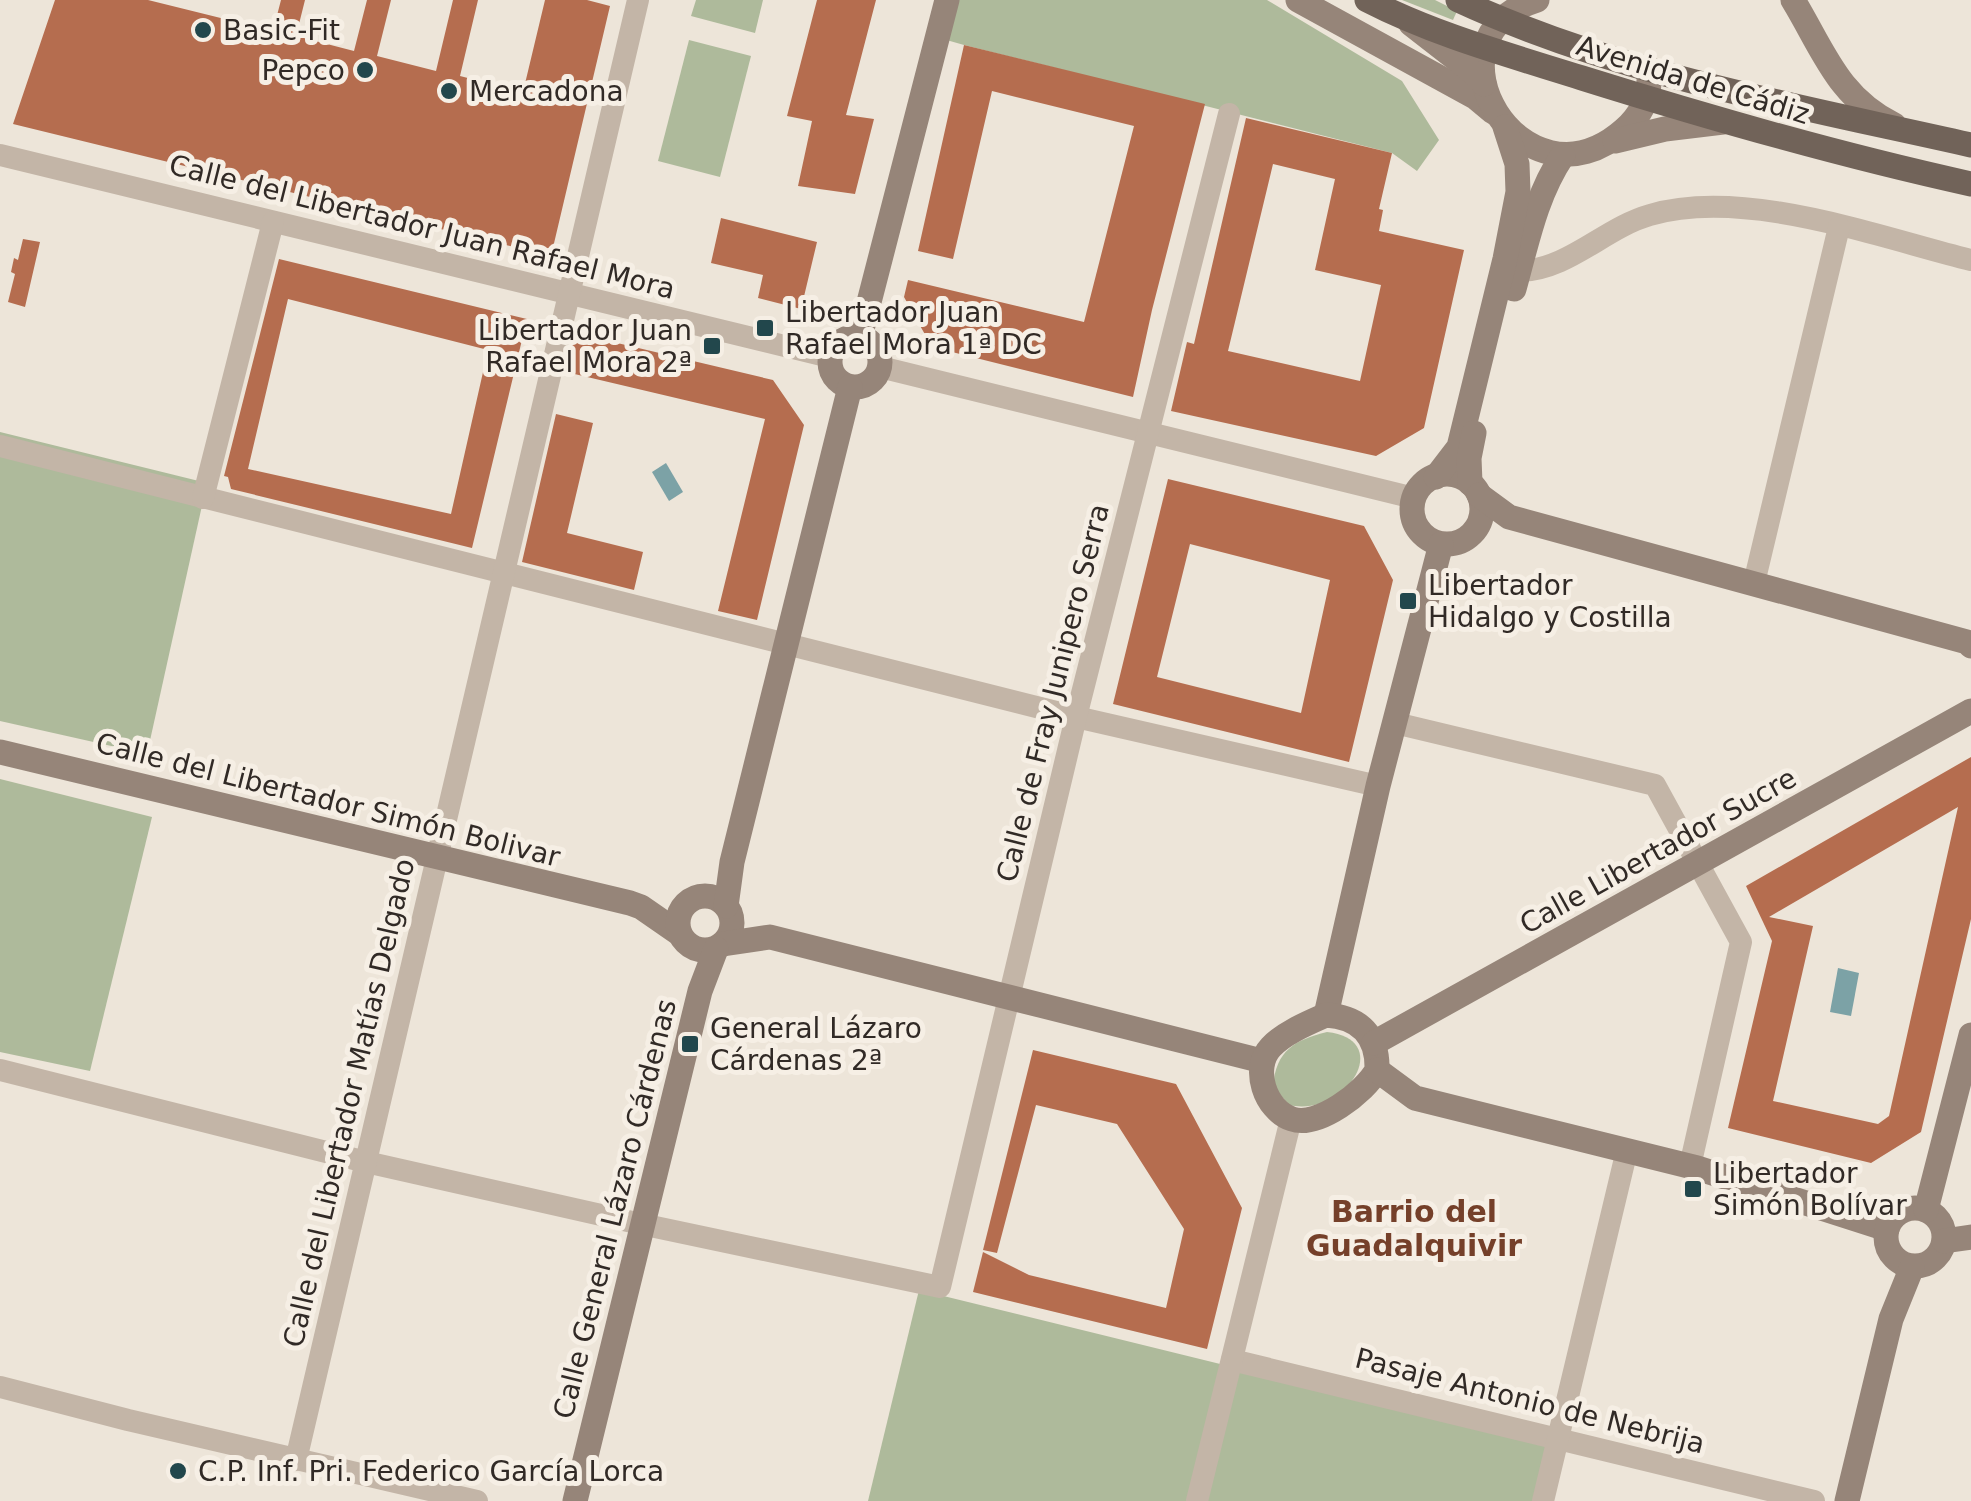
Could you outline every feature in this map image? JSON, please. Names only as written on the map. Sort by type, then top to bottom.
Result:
[{"type":"main road","name":"Avenida de Cádiz","points":[[1367,0],[1403,18],[1486,48],[1646,98],[1846,156],[1971,184]]},
{"type":"main road","name":"Avenida de Cádiz","points":[[1458,0],[1499,19],[1643,68],[1971,145]]},
{"type":"street","name":"Calle del Libertador Matías Delgado","points":[[296,1460],[638,0]]},
{"type":"street","points":[[860,337],[947,0]]},
{"type":"street","points":[[1298,0],[1476,97],[1519,139],[1538,149],[1563,155],[1586,152],[1666,129],[1728,122]]},
{"type":"street","points":[[1509,517],[1491,520],[1461,542],[1441,544],[1421,532],[1414,522],[1414,498],[1460,446],[1518,192],[1517,164],[1484,84],[1486,48],[1499,19],[1537,0]]},
{"type":"street","name":"Avenida de Cádiz","points":[[1793,0],[1843,86],[1869,112],[1903,130]]},
{"type":"street","name":"Avenida de Cádiz","points":[[1403,18],[1484,84]]},
{"type":"street","points":[[1610,142],[1634,122],[1646,98],[1649,77],[1643,68]]},
{"type":"street","name":"Calle de Fray Junipero Serra","points":[[641,1224],[940,1286],[1076,717],[1229,114]]},
{"type":"street","points":[[1476,529],[1481,518],[1469,458],[1474,433],[1534,216],[1549,176],[1563,155]]},
{"type":"street","name":"Calle del Libertador Juan Rafael Mora","points":[[0,156],[830,357]]},
{"type":"street","points":[[1519,271],[1552,267],[1625,224],[1678,208],[1744,207],[1971,260]]},
{"type":"street","points":[[204,498],[272,222]]},
{"type":"street","points":[[1754,583],[1840,227]]},
{"type":"street","points":[[860,337],[878,351],[880,367],[866,386],[850,387],[832,373],[830,357],[844,339],[860,337]]},
{"type":"street","points":[[880,367],[1414,498]]},
{"type":"street","points":[[703,943],[678,917],[712,904],[732,862],[850,387]]},
{"type":"street","points":[[0,446],[1076,717],[1378,786]]},
{"type":"street","points":[[1436,476],[1454,475],[1509,517],[1968,642],[1971,646]]},
{"type":"street","points":[[1326,1015],[1378,786],[1441,544]]},
{"type":"street","name":"Calle Libertador Sucre","points":[[1374,1042],[1971,711]]},
{"type":"street","points":[[1395,723],[1655,785],[1741,942],[1690,1166]]},
{"type":"street","name":"Calle del Libertador Simón Bolivar","points":[[0,752],[642,907],[712,904]]},
{"type":"street","points":[[712,904],[762,937]]},
{"type":"street","points":[[703,943],[732,930],[712,904]]},
{"type":"street","name":"Calle del Libertador Simón Bolivar","points":[[642,907],[703,943]]},
{"type":"street","points":[[703,943],[762,937],[1262,1062]]},
{"type":"street","name":"Calle General Lázaro Cárdenas","points":[[576,1501],[700,990],[703,943]]},
{"type":"street","points":[[1326,1015],[1346,1016],[1362,1026],[1374,1042],[1377,1070],[1358,1094],[1332,1110],[1306,1121],[1291,1119],[1274,1107],[1264,1090],[1262,1062],[1276,1042],[1326,1015]]},
{"type":"street","points":[[1926,1210],[1971,1035]]},
{"type":"street","points":[[0,1070],[366,1162],[641,1224]]},
{"type":"street","points":[[1377,1070],[1415,1098],[1690,1166],[1887,1229]]},
{"type":"street","points":[[1197,1501],[1291,1119]]},
{"type":"street","points":[[1543,1501],[1627,1150]]},
{"type":"street","points":[[1907,1209],[1926,1210],[1940,1222],[1944,1241],[1937,1257],[1930,1263],[1912,1266],[1896,1260],[1890,1254],[1887,1229],[1898,1213],[1907,1209]]},
{"type":"street","points":[[1944,1241],[1971,1237]]},
{"type":"street","points":[[1846,1501],[1891,1319],[1912,1266]]},
{"type":"street","name":"Pasaje Antonio de Nebrija","points":[[1232,1360],[1814,1501]]},
{"type":"street","points":[[0,1386],[477,1501]]},
{"type":"green space","points":[[696,0],[763,0],[755,33],[691,16]]},
{"type":"green space","points":[[937,0],[1267,0],[1402,81],[1439,140],[1417,171],[1392,153],[964,45],[929,35]]},
{"type":"green space","points":[[1402,0],[1435,0],[1457,11],[1453,20]]},
{"type":"green space","points":[[689,40],[751,56],[720,177],[658,161]]},
{"type":"green space","points":[[0,432],[207,483],[147,754],[0,721]]},
{"type":"green space","points":[[0,779],[152,817],[90,1071],[0,1052]]},
{"type":"green space","points":[[1327,1032],[1347,1038],[1358,1049],[1360,1062],[1355,1076],[1344,1090],[1328,1100],[1310,1106],[1289,1105],[1273,1086],[1278,1064],[1296,1043]]},
{"type":"green space","points":[[919,1290],[1562,1448],[1549,1501],[868,1501]]},
{"type":"water","points":[[666,463],[683,492],[669,501],[652,472]]},
{"type":"water","points":[[1838,968],[1859,973],[1851,1016],[1830,1012]]},
{"type":"building","points":[[55,0],[148,0],[273,31],[281,0],[305,0],[296,36],[354,51],[367,0],[391,0],[377,56],[436,71],[453,0],[478,0],[460,76],[523,92],[545,0],[587,0],[610,6],[551,256],[13,124]]},
{"type":"building","points":[[817,0],[876,0],[846,115],[874,119],[855,194],[798,186],[812,121],[787,116]]},
{"type":"building","points":[[964,45],[1205,104],[1133,397],[932,347],[904,297],[908,280],[1084,322],[1134,126],[992,91],[953,259],[918,251]]},
{"type":"building","points":[[1246,118],[1392,153],[1379,209],[1383,210],[1379,231],[1464,250],[1424,428],[1376,456],[1171,411],[1187,342],[1194,344]],"holes":[[[1273,164],[1335,179],[1315,270],[1381,285],[1360,381],[1228,351]]]},
{"type":"building","points":[[721,218],[817,242],[801,309],[758,298],[763,275],[711,263]]},
{"type":"building","points":[[23,239],[40,242],[25,307],[8,302],[15,274],[11,272],[14,258],[18,260]]},
{"type":"building","points":[[279,259],[527,319],[472,548],[231,489],[228,477],[224,476]],"holes":[[[288,299],[488,350],[451,514],[248,469]]]},
{"type":"building","points":[[575,333],[773,380],[804,425],[757,620],[718,611],[765,419],[566,372]]},
{"type":"building","points":[[556,414],[593,423],[567,533],[643,552],[634,590],[522,562]]},
{"type":"building","points":[[1168,479],[1364,526],[1393,580],[1349,762],[1113,704]],"holes":[[[1190,544],[1330,580],[1301,713],[1157,677]]]},
{"type":"building","points":[[1971,757],[1971,919],[1921,1132],[1871,1163],[1728,1128],[1772,941],[1746,886]],"holes":[[[1958,807],[1889,1116],[1878,1124],[1773,1101],[1813,926],[1769,917]]]},
{"type":"building","points":[[1033,1050],[1176,1084],[1242,1208],[1207,1349],[973,1292],[983,1252],[1029,1275],[1166,1308],[1184,1229],[1117,1124],[1036,1105],[997,1253],[983,1250]]},
{"type":"place","name":"Basic-Fit","points":[[203,30]]},
{"type":"place","name":"Pepco","points":[[365,70]]},
{"type":"place","name":"Mercadona","points":[[449,91]]},
{"type":"place","name":"Libertador Juan Rafael Mora 1ª DC","points":[[765,328]]},
{"type":"place","name":"Libertador Juan Rafael Mora 2ª","points":[[712,346]]},
{"type":"place","name":"Libertador Hidalgo y Costilla","points":[[1408,601]]},
{"type":"place","name":"General Lázaro Cárdenas 2ª","points":[[690,1044]]},
{"type":"place","name":"Libertador Simón Bolívar","points":[[1693,1189]]},
{"type":"place","name":"C.P. Inf. Pri. Federico García Lorca","points":[[178,1471]]},
{"type":"district","name":"Barrio del Guadalquivir","points":[[1414,1228]]}]
